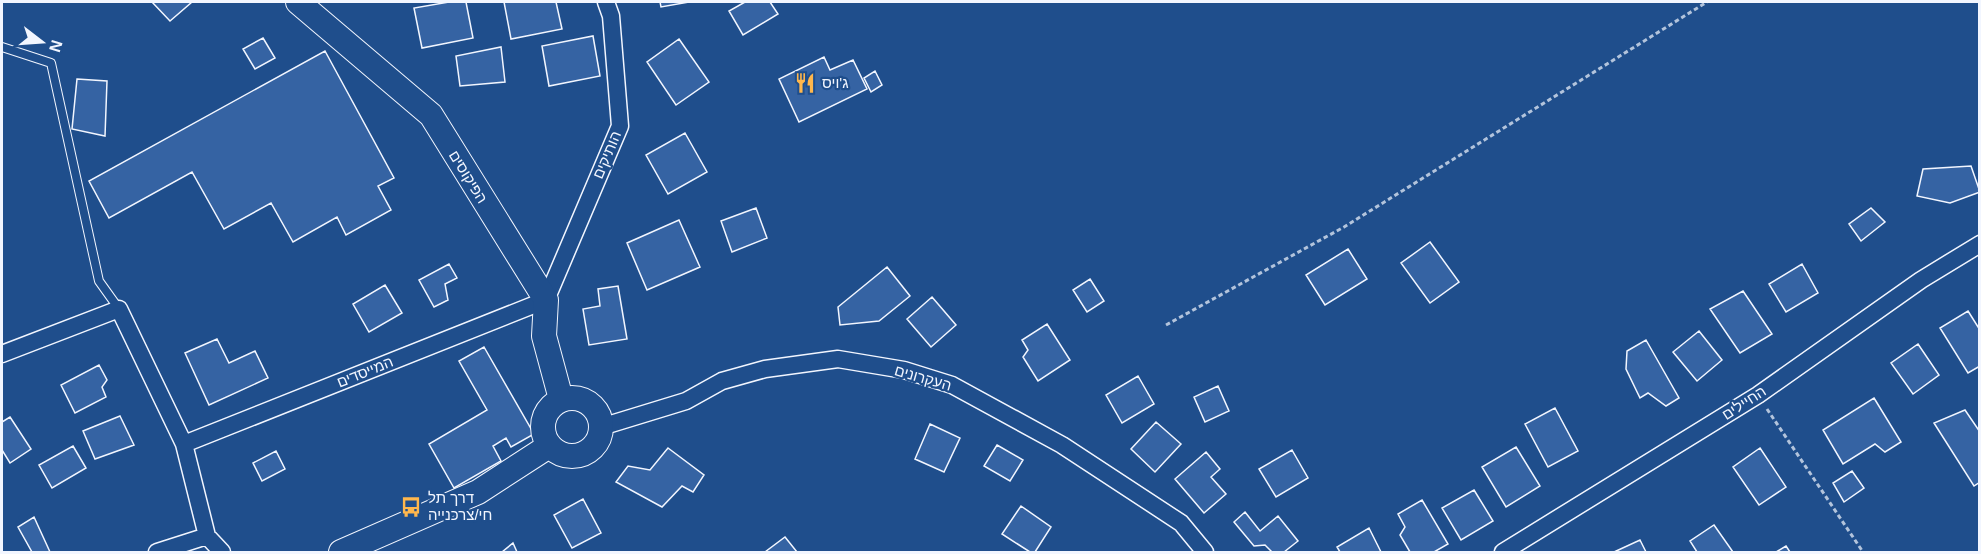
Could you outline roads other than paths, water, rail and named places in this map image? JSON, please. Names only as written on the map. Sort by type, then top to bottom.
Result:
[{"type":"street","name":"הפיקוסים","points":[[298,2],[431,115],[546,300]]},
{"type":"street","name":"הותיקים","points":[[546,300],[620,126],[611,16],[606,2]]},
{"type":"street","name":"החיילים","points":[[1503,552],[1758,395],[1921,280],[1980,244]]},
{"type":"street","points":[[546,300],[544,336],[561,399]]},
{"type":"street","name":"המייסדים","points":[[184,444],[546,300]]},
{"type":"street","points":[[2,354],[119,309],[184,444],[207,536],[222,552]]},
{"type":"street","name":"העקרונים","points":[[601,427],[686,401],[722,381],[765,369],[838,359],[904,370],[952,385],[1062,445],[1181,523],[1205,552]]},
{"type":"street","points":[[571,397],[590,404],[599,417],[601,427],[596,443],[589,450],[579,455],[564,455],[549,446],[543,433],[542,423],[549,408],[561,399],[571,397]]},
{"type":"street","points":[[341,552],[478,492],[549,446]]},
{"type":"street","points":[[157,552],[207,536]]},
{"type":"lane","points":[[2,47],[51,63],[99,281],[119,309]]},
{"type":"place","name":"ג'ויס","points":[[805,83]]},
{"type":"place","name":"דרך תל חי/צרכנייה","points":[[411,507]]}]
